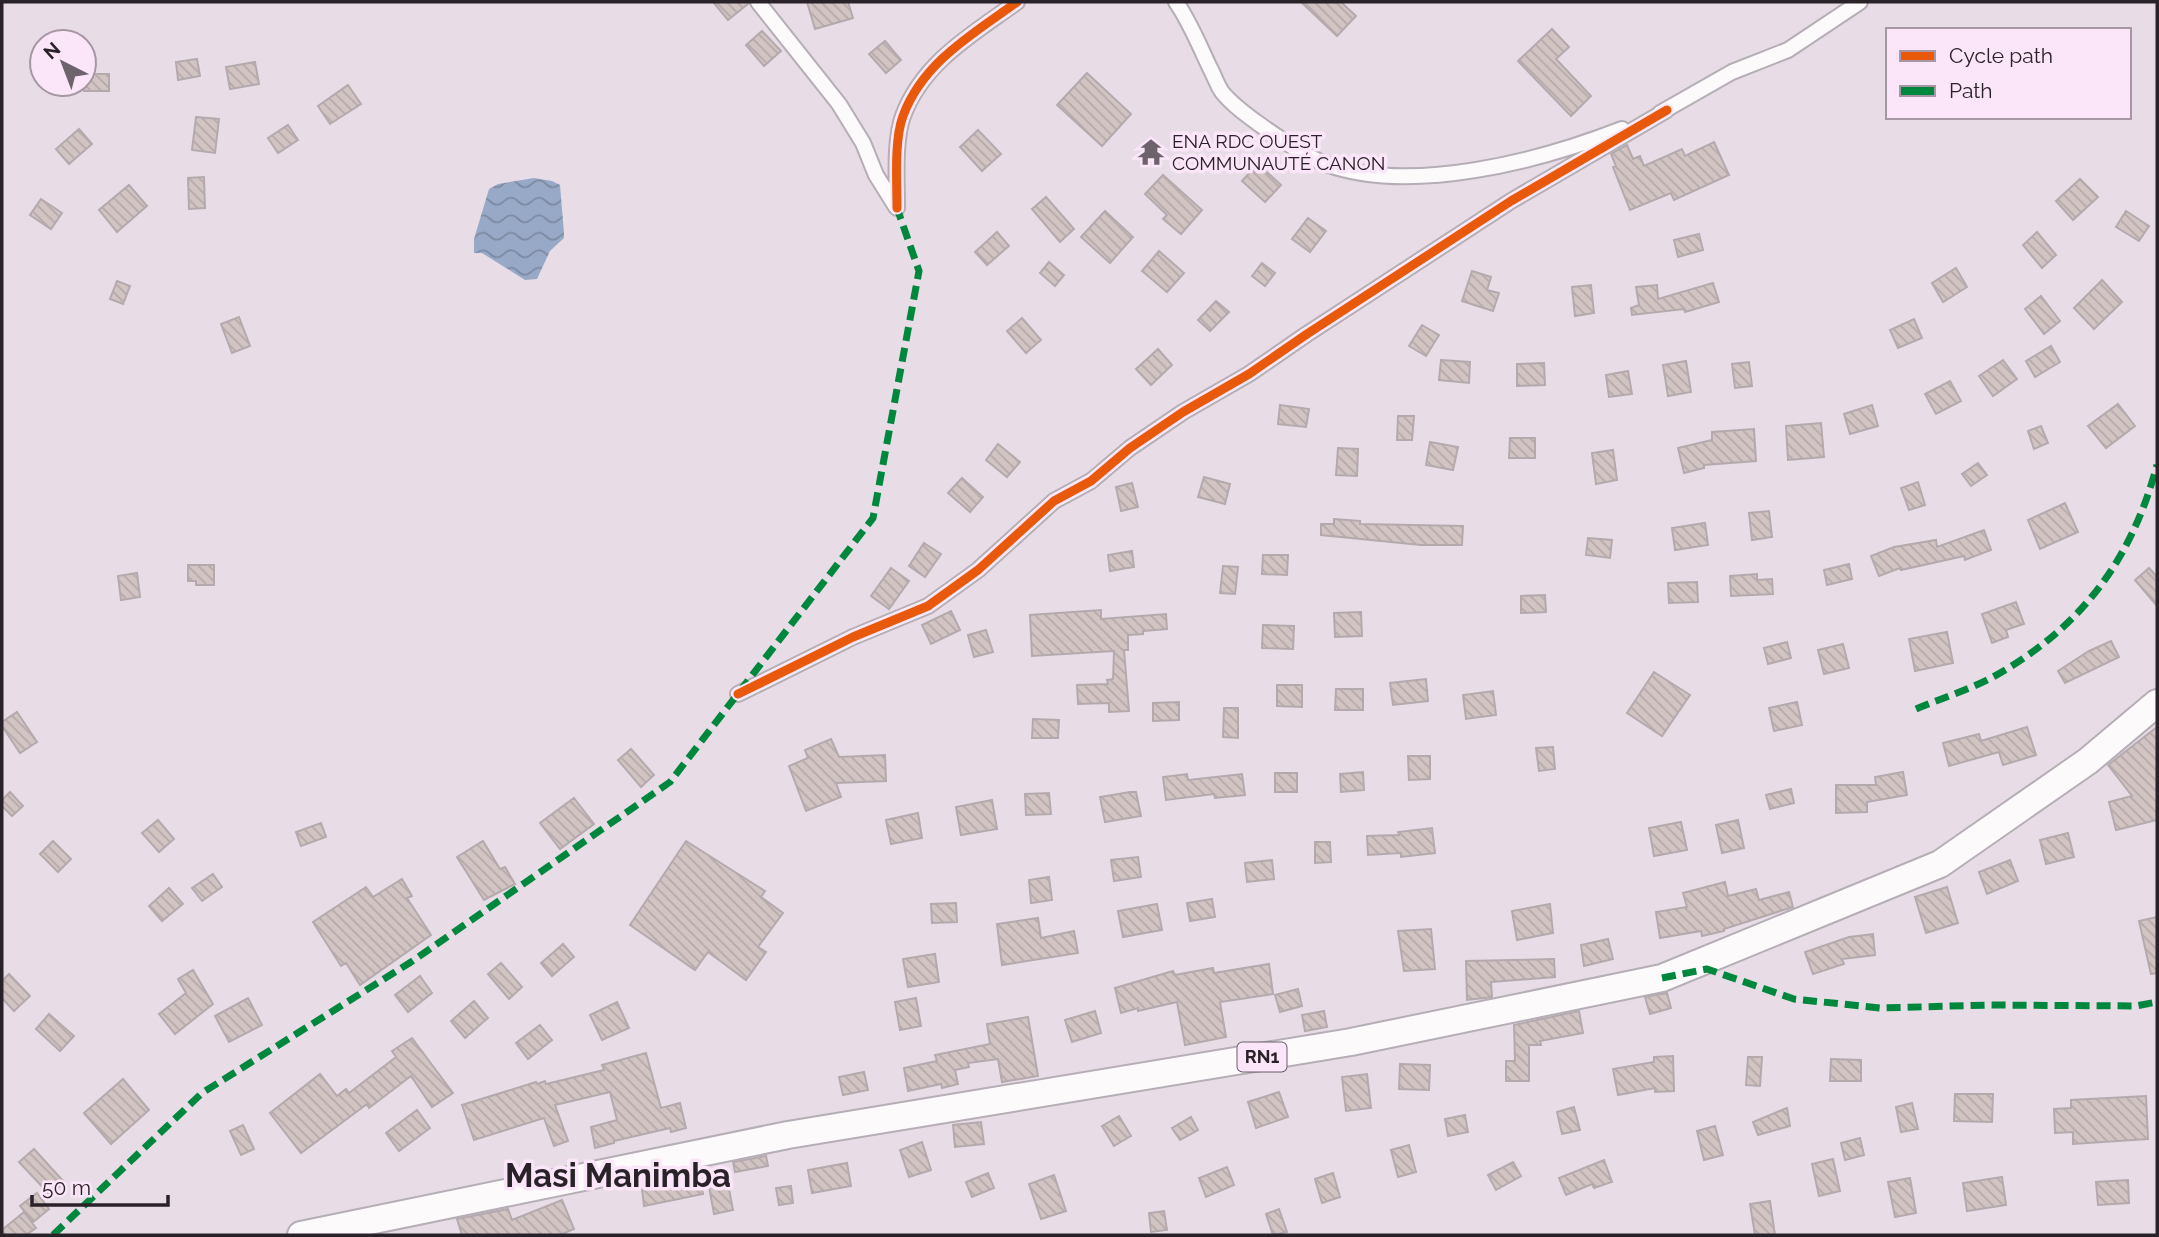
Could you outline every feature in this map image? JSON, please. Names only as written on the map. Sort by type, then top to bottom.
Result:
[{"type":"highway","name":"RN1","points":[[301,1235],[788,1135],[1351,1042],[1662,978],[1940,864],[2088,761],[2157,703]]},
{"type":"street","points":[[758,2],[839,104],[863,144],[876,175],[897,208],[897,160],[902,117],[917,89],[930,69],[955,47],[1017,2]]},
{"type":"street","points":[[1176,2],[1186,17],[1221,91],[1245,113],[1298,150],[1328,165],[1349,170],[1399,176],[1429,176],[1509,163],[1557,151],[1667,110]]},
{"type":"street","points":[[738,694],[853,637],[928,606],[978,569],[1054,501],[1091,481],[1130,448],[1183,412],[1249,374],[1511,201],[1732,72],[1788,50],[1860,2]]},
{"type":"water","points":[[534,178],[560,185],[564,238],[550,251],[537,279],[525,280],[482,253],[474,253],[474,239],[489,189],[498,184]]},
{"type":"building","points":[[713,2],[749,2],[749,3],[728,20]]},
{"type":"building","points":[[807,2],[848,2],[853,18],[815,29]]},
{"type":"building","points":[[1301,2],[1341,2],[1356,16],[1337,36]]},
{"type":"building","points":[[1552,29],[1569,47],[1556,59],[1591,96],[1571,116],[1518,61]]},
{"type":"building","points":[[762,31],[781,51],[764,66],[746,45]]},
{"type":"building","points":[[885,41],[901,60],[886,73],[869,54]]},
{"type":"building","points":[[197,59],[200,76],[178,80],[176,62]]},
{"type":"building","points":[[255,62],[259,84],[230,89],[226,67]]},
{"type":"building","points":[[1087,73],[1131,114],[1102,146],[1057,105]]},
{"type":"building","points":[[98,74],[109,74],[109,91],[98,91]]},
{"type":"building","points":[[348,85],[361,104],[330,124],[318,106]]},
{"type":"building","points":[[196,117],[219,119],[215,153],[192,150]]},
{"type":"building","points":[[288,125],[298,140],[278,153],[268,138]]},
{"type":"building","points":[[79,129],[92,144],[69,164],[56,149]]},
{"type":"building","points":[[978,130],[1001,154],[982,171],[960,147]]},
{"type":"building","points":[[1714,142],[1729,175],[1674,200],[1671,193],[1630,210],[1613,167],[1616,166],[1611,154],[1627,145],[1633,159],[1640,156],[1644,166],[1682,149],[1685,156]]},
{"type":"building","points":[[1258,164],[1281,185],[1265,202],[1242,181]]},
{"type":"building","points":[[1163,175],[1202,210],[1181,234],[1163,219],[1167,215],[1145,194]]},
{"type":"building","points":[[204,177],[205,208],[189,209],[188,178]]},
{"type":"building","points":[[2080,179],[2098,197],[2073,220],[2056,201]]},
{"type":"building","points":[[129,185],[147,206],[117,232],[99,210]]},
{"type":"building","points":[[1046,197],[1074,229],[1060,242],[1032,209]]},
{"type":"building","points":[[41,199],[62,213],[51,229],[30,215]]},
{"type":"building","points":[[1105,211],[1133,237],[1110,263],[1081,237]]},
{"type":"building","points":[[2126,211],[2149,226],[2139,241],[2116,227]]},
{"type":"building","points":[[1308,218],[1326,231],[1310,252],[1292,239]]},
{"type":"building","points":[[997,232],[1009,246],[987,265],[975,252]]},
{"type":"building","points":[[2037,232],[2056,255],[2042,268],[2023,245]]},
{"type":"building","points":[[1699,234],[1703,250],[1678,257],[1674,240]]},
{"type":"building","points":[[1159,251],[1184,273],[1167,292],[1142,271]]},
{"type":"building","points":[[1049,262],[1064,275],[1055,286],[1040,273]]},
{"type":"building","points":[[1262,263],[1275,273],[1265,286],[1252,276]]},
{"type":"building","points":[[1956,268],[1967,287],[1943,302],[1932,283]]},
{"type":"building","points":[[1472,271],[1491,277],[1487,290],[1499,293],[1493,311],[1462,301]]},
{"type":"building","points":[[2102,280],[2122,302],[2094,329],[2074,308]]},
{"type":"building","points":[[117,281],[130,286],[123,304],[110,299]]},
{"type":"building","points":[[1713,283],[1719,302],[1685,312],[1684,309],[1632,315],[1631,308],[1639,305],[1636,287],[1657,285],[1658,299]]},
{"type":"building","points":[[1591,285],[1594,313],[1575,316],[1572,287]]},
{"type":"building","points":[[2041,296],[2060,321],[2044,334],[2025,309]]},
{"type":"building","points":[[1216,301],[1229,312],[1210,331],[1198,320]]},
{"type":"building","points":[[239,317],[250,346],[232,353],[221,324]]},
{"type":"building","points":[[1022,318],[1041,340],[1026,353],[1007,331]]},
{"type":"building","points":[[1914,319],[1922,338],[1898,348],[1890,330]]},
{"type":"building","points":[[1422,325],[1439,335],[1426,356],[1409,346]]},
{"type":"building","points":[[2051,346],[2060,362],[2035,377],[2026,361]]},
{"type":"building","points":[[1158,349],[1172,365],[1151,385],[1136,369]]},
{"type":"building","points":[[1441,360],[1470,362],[1469,383],[1439,380]]},
{"type":"building","points":[[2003,360],[2017,379],[1993,396],[1979,376]]},
{"type":"building","points":[[1686,361],[1691,392],[1668,396],[1663,365]]},
{"type":"building","points":[[1749,362],[1752,386],[1735,388],[1732,364]]},
{"type":"building","points":[[1544,363],[1545,385],[1517,386],[1517,364]]},
{"type":"building","points":[[1628,371],[1632,394],[1609,397],[1606,375]]},
{"type":"building","points":[[1950,381],[1961,401],[1936,414],[1925,394]]},
{"type":"building","points":[[2118,404],[2135,426],[2106,448],[2088,426]]},
{"type":"building","points":[[1280,405],[1309,409],[1306,427],[1278,424]]},
{"type":"building","points":[[1872,405],[1878,426],[1850,434],[1844,414]]},
{"type":"building","points":[[1398,416],[1414,416],[1412,440],[1397,440]]},
{"type":"building","points":[[1821,423],[1824,457],[1788,460],[1786,426]]},
{"type":"building","points":[[2041,426],[2048,443],[2034,449],[2028,431]]},
{"type":"building","points":[[1754,429],[1756,461],[1704,465],[1704,468],[1684,473],[1678,448],[1712,440],[1712,432]]},
{"type":"building","points":[[1510,438],[1535,438],[1535,458],[1509,458]]},
{"type":"building","points":[[1430,442],[1458,447],[1453,470],[1426,465]]},
{"type":"building","points":[[998,444],[1020,462],[1007,477],[986,460]]},
{"type":"building","points":[[1338,448],[1358,449],[1357,476],[1336,475]]},
{"type":"building","points":[[1613,450],[1617,480],[1596,484],[1592,453]]},
{"type":"building","points":[[1978,463],[1987,475],[1971,486],[1962,474]]},
{"type":"building","points":[[1204,477],[1230,484],[1225,504],[1198,497]]},
{"type":"building","points":[[962,478],[983,497],[970,512],[948,493]]},
{"type":"building","points":[[1918,482],[1925,505],[1909,510],[1901,488]]},
{"type":"building","points":[[1132,483],[1138,507],[1121,511],[1116,487]]},
{"type":"building","points":[[2065,503],[2078,532],[2040,549],[2028,520]]},
{"type":"building","points":[[1769,511],[1772,537],[1752,540],[1749,513]]},
{"type":"building","points":[[1334,519],[1360,521],[1360,524],[1463,526],[1462,545],[1421,545],[1321,535],[1321,524],[1334,524]]},
{"type":"building","points":[[1705,523],[1708,545],[1675,550],[1672,528]]},
{"type":"building","points":[[1984,530],[1991,550],[1965,560],[1964,556],[1901,570],[1900,568],[1879,576],[1871,556],[1894,547],[1936,540],[1937,547]]},
{"type":"building","points":[[1588,538],[1612,540],[1610,558],[1586,555]]},
{"type":"building","points":[[924,543],[941,554],[925,577],[909,566]]},
{"type":"building","points":[[1132,551],[1134,567],[1110,571],[1108,555]]},
{"type":"building","points":[[1263,555],[1288,555],[1287,575],[1262,574]]},
{"type":"building","points":[[1849,564],[1852,579],[1827,585],[1824,570]]},
{"type":"building","points":[[188,565],[214,565],[214,585],[196,585],[196,581],[188,581]]},
{"type":"building","points":[[1223,566],[1238,567],[1235,594],[1220,593]]},
{"type":"building","points":[[891,568],[909,581],[889,609],[871,596]]},
{"type":"building","points":[[2149,568],[2157,577],[2157,606],[2135,580]]},
{"type":"building","points":[[137,573],[140,597],[121,600],[118,576]]},
{"type":"building","points":[[1757,574],[1757,580],[1772,579],[1773,594],[1731,596],[1730,576]]},
{"type":"building","points":[[1697,582],[1698,602],[1669,603],[1668,583]]},
{"type":"building","points":[[1545,595],[1546,612],[1521,613],[1521,596]]},
{"type":"building","points":[[2016,602],[2024,624],[2006,630],[2008,637],[1992,643],[1982,614]]},
{"type":"building","points":[[1101,610],[1101,619],[1166,614],[1167,629],[1128,635],[1128,650],[1124,650],[1129,711],[1109,712],[1109,703],[1078,704],[1077,685],[1108,684],[1107,680],[1113,679],[1114,651],[1032,656],[1030,615]]},
{"type":"building","points":[[951,611],[960,630],[931,644],[922,625]]},
{"type":"building","points":[[1361,612],[1362,636],[1335,637],[1334,613]]},
{"type":"building","points":[[1263,625],[1294,626],[1293,649],[1262,648]]},
{"type":"building","points":[[986,630],[993,652],[974,657],[968,635]]},
{"type":"building","points":[[1947,632],[1953,663],[1915,671],[1909,639]]},
{"type":"building","points":[[2111,641],[2119,657],[2065,683],[2058,671],[2089,651]]},
{"type":"building","points":[[1787,642],[1791,658],[1768,664],[1764,648]]},
{"type":"building","points":[[1843,644],[1849,668],[1824,674],[1818,650]]},
{"type":"building","points":[[1654,672],[1690,695],[1662,736],[1627,713]]},
{"type":"building","points":[[1426,679],[1428,701],[1393,705],[1390,683]]},
{"type":"building","points":[[1277,685],[1302,685],[1302,707],[1277,706]]},
{"type":"building","points":[[1336,689],[1363,689],[1363,710],[1335,710]]},
{"type":"building","points":[[1493,691],[1496,715],[1466,719],[1463,695]]},
{"type":"building","points":[[1179,702],[1179,720],[1153,721],[1153,703]]},
{"type":"building","points":[[1797,702],[1802,725],[1774,731],[1769,708]]},
{"type":"building","points":[[1224,708],[1238,708],[1238,738],[1223,737]]},
{"type":"building","points":[[17,712],[37,742],[20,753],[2,726],[2,722]]},
{"type":"building","points":[[1033,719],[1059,720],[1058,738],[1032,738]]},
{"type":"building","points":[[2027,727],[2036,755],[2003,765],[1999,752],[1949,766],[1943,743],[1979,734],[1981,741]]},
{"type":"building","points":[[2157,727],[2157,820],[2116,830],[2109,802],[2132,796],[2108,765]]},
{"type":"building","points":[[831,739],[839,757],[885,755],[886,781],[836,783],[841,797],[806,811],[789,766],[808,758],[805,750]]},
{"type":"building","points":[[1553,747],[1555,769],[1539,771],[1536,748]]},
{"type":"building","points":[[631,749],[654,775],[641,787],[618,760]]},
{"type":"building","points":[[1408,756],[1430,756],[1430,779],[1409,780]]},
{"type":"building","points":[[1363,772],[1364,790],[1341,792],[1340,774]]},
{"type":"building","points":[[1903,772],[1907,795],[1867,802],[1867,812],[1836,813],[1836,785],[1876,785],[1875,777]]},
{"type":"building","points":[[1275,773],[1297,773],[1297,792],[1275,792]]},
{"type":"building","points":[[1187,774],[1188,780],[1242,774],[1245,795],[1215,798],[1214,794],[1166,800],[1163,777]]},
{"type":"building","points":[[1791,789],[1794,803],[1770,809],[1766,795]]},
{"type":"building","points":[[10,792],[23,806],[12,816],[2,806],[2,800]]},
{"type":"building","points":[[1136,792],[1141,816],[1105,822],[1100,797]]},
{"type":"building","points":[[1049,793],[1051,814],[1026,815],[1025,794]]},
{"type":"building","points":[[574,798],[594,824],[560,849],[540,823]]},
{"type":"building","points":[[992,800],[997,829],[961,835],[956,807]]},
{"type":"building","points":[[918,813],[922,838],[891,844],[886,820]]},
{"type":"building","points":[[158,820],[174,839],[159,852],[142,833]]},
{"type":"building","points":[[1738,820],[1744,848],[1722,853],[1716,825]]},
{"type":"building","points":[[1681,822],[1687,850],[1654,856],[1649,828]]},
{"type":"building","points":[[321,823],[326,837],[301,846],[296,832]]},
{"type":"building","points":[[1432,828],[1435,853],[1401,857],[1401,853],[1368,855],[1367,836],[1399,835],[1398,832]]},
{"type":"building","points":[[2068,833],[2074,857],[2046,864],[2040,840]]},
{"type":"building","points":[[53,841],[71,859],[58,872],[40,854]]},
{"type":"building","points":[[483,841],[500,869],[505,867],[515,884],[484,900],[457,857]]},
{"type":"building","points":[[686,841],[765,891],[761,897],[783,913],[758,947],[766,952],[746,980],[708,952],[695,970],[630,925]]},
{"type":"building","points":[[1315,842],[1330,842],[1331,862],[1315,863]]},
{"type":"building","points":[[1138,857],[1141,877],[1114,881],[1111,860]]},
{"type":"building","points":[[1272,860],[1274,879],[1247,882],[1245,863]]},
{"type":"building","points":[[2010,860],[2018,881],[1987,894],[1979,872]]},
{"type":"building","points":[[213,874],[222,887],[202,901],[192,888]]},
{"type":"building","points":[[1049,877],[1052,900],[1031,903],[1029,880]]},
{"type":"building","points":[[402,879],[412,896],[407,898],[431,935],[360,985],[346,963],[341,966],[313,922],[366,887],[373,897]]},
{"type":"building","points":[[1725,882],[1728,896],[1756,889],[1759,900],[1789,892],[1793,907],[1724,931],[1702,936],[1701,931],[1660,938],[1656,912],[1687,907],[1683,893]]},
{"type":"building","points":[[1947,887],[1958,923],[1926,933],[1915,897]]},
{"type":"building","points":[[169,888],[183,904],[162,921],[149,906]]},
{"type":"building","points":[[1212,899],[1215,917],[1190,921],[1187,903]]},
{"type":"building","points":[[956,903],[957,922],[932,923],[931,904]]},
{"type":"building","points":[[1157,904],[1162,930],[1123,937],[1118,911]]},
{"type":"building","points":[[1550,904],[1553,933],[1517,940],[1512,911]]},
{"type":"building","points":[[2157,917],[2157,973],[2151,974],[2139,921]]},
{"type":"building","points":[[1038,918],[1041,938],[1074,931],[1078,953],[1002,965],[997,924]]},
{"type":"building","points":[[1431,929],[1435,969],[1404,971],[1398,931]]},
{"type":"building","points":[[1873,934],[1875,955],[1842,959],[1844,964],[1813,974],[1805,952],[1849,937]]},
{"type":"building","points":[[1608,939],[1613,959],[1584,966],[1581,945]]},
{"type":"building","points":[[563,944],[574,957],[552,976],[541,963]]},
{"type":"building","points":[[935,954],[939,982],[908,987],[903,959]]},
{"type":"building","points":[[1554,959],[1555,977],[1491,982],[1492,997],[1467,1000],[1466,961]]},
{"type":"building","points":[[501,963],[522,987],[509,999],[488,974]]},
{"type":"building","points":[[1269,964],[1273,994],[1220,1002],[1226,1037],[1185,1045],[1177,1002],[1121,1013],[1115,988],[1173,971],[1175,975],[1213,968],[1214,973]]},
{"type":"building","points":[[193,970],[213,1004],[175,1034],[159,1014],[186,993],[178,979]]},
{"type":"building","points":[[9,974],[30,996],[14,1011],[2,998],[2,981]]},
{"type":"building","points":[[420,976],[432,993],[408,1012],[395,995]]},
{"type":"building","points":[[1298,989],[1302,1006],[1280,1012],[1275,995]]},
{"type":"building","points":[[1667,993],[1671,1008],[1650,1014],[1645,997]]},
{"type":"building","points":[[248,998],[262,1025],[229,1042],[215,1016]]},
{"type":"building","points":[[916,998],[921,1026],[900,1030],[895,1002]]},
{"type":"building","points":[[474,1001],[488,1018],[465,1038],[451,1021]]},
{"type":"building","points":[[617,1002],[629,1028],[602,1040],[590,1015]]},
{"type":"building","points":[[1095,1011],[1101,1033],[1072,1042],[1065,1020]]},
{"type":"building","points":[[1324,1011],[1327,1027],[1305,1031],[1302,1015]]},
{"type":"building","points":[[1579,1011],[1583,1033],[1540,1041],[1541,1045],[1529,1045],[1529,1081],[1506,1081],[1506,1061],[1515,1061],[1514,1025]]},
{"type":"building","points":[[49,1014],[74,1036],[60,1051],[36,1029]]},
{"type":"building","points":[[1028,1017],[1038,1076],[1002,1082],[998,1059],[968,1063],[969,1067],[955,1070],[958,1084],[942,1088],[941,1084],[908,1091],[904,1068],[937,1061],[935,1055],[990,1044],[987,1024]]},
{"type":"building","points":[[540,1025],[552,1040],[528,1059],[516,1043]]},
{"type":"building","points":[[412,1038],[453,1093],[432,1107],[411,1076],[369,1108],[367,1104],[301,1153],[270,1113],[320,1074],[337,1096],[346,1089],[349,1093],[396,1057],[392,1051]]},
{"type":"building","points":[[646,1053],[661,1108],[680,1103],[686,1128],[671,1132],[670,1128],[595,1148],[591,1127],[617,1120],[610,1092],[555,1105],[568,1141],[554,1146],[544,1118],[474,1140],[462,1105],[536,1082],[545,1081],[546,1084],[604,1070],[602,1065]]},
{"type":"building","points":[[1673,1056],[1674,1091],[1655,1092],[1655,1088],[1618,1095],[1613,1069],[1654,1062],[1654,1057]]},
{"type":"building","points":[[1748,1057],[1762,1057],[1760,1086],[1746,1085]]},
{"type":"building","points":[[1831,1059],[1861,1060],[1861,1081],[1830,1081]]},
{"type":"building","points":[[1400,1064],[1430,1065],[1429,1090],[1399,1089]]},
{"type":"building","points":[[864,1072],[868,1090],[843,1095],[839,1077]]},
{"type":"building","points":[[1367,1074],[1371,1108],[1346,1111],[1342,1077]]},
{"type":"building","points":[[123,1079],[149,1110],[111,1144],[84,1113]]},
{"type":"building","points":[[1279,1092],[1288,1117],[1256,1128],[1248,1102]]},
{"type":"building","points":[[1955,1094],[1993,1094],[1992,1122],[1954,1121]]},
{"type":"building","points":[[2146,1096],[2148,1139],[2073,1144],[2073,1132],[2055,1133],[2054,1109],[2071,1108],[2071,1100]]},
{"type":"building","points":[[1912,1103],[1918,1129],[1901,1132],[1896,1107]]},
{"type":"building","points":[[1574,1107],[1580,1130],[1562,1134],[1557,1112]]},
{"type":"building","points":[[1787,1108],[1790,1126],[1758,1135],[1753,1122]]},
{"type":"building","points":[[417,1110],[430,1128],[399,1151],[386,1133]]},
{"type":"building","points":[[1465,1115],[1468,1132],[1448,1136],[1445,1119]]},
{"type":"building","points":[[1119,1116],[1131,1136],[1114,1146],[1102,1126]]},
{"type":"building","points":[[1191,1117],[1198,1130],[1180,1140],[1172,1128]]},
{"type":"building","points":[[981,1122],[984,1144],[955,1147],[953,1125]]},
{"type":"building","points":[[243,1125],[254,1149],[241,1155],[230,1131]]},
{"type":"building","points":[[1715,1126],[1723,1155],[1704,1160],[1697,1131]]},
{"type":"building","points":[[1860,1138],[1864,1155],[1845,1160],[1841,1143]]},
{"type":"building","points":[[922,1142],[931,1170],[909,1177],[900,1150]]},
{"type":"building","points":[[1409,1145],[1416,1172],[1398,1177],[1391,1150]]},
{"type":"building","points":[[34,1149],[64,1182],[50,1195],[19,1162]]},
{"type":"building","points":[[766,1156],[768,1166],[735,1172],[733,1162]]},
{"type":"building","points":[[1833,1159],[1840,1191],[1819,1196],[1812,1164]]},
{"type":"building","points":[[1604,1160],[1612,1182],[1594,1188],[1592,1184],[1566,1195],[1559,1178]]},
{"type":"building","points":[[1513,1162],[1521,1176],[1496,1190],[1488,1175]]},
{"type":"building","points":[[847,1163],[851,1186],[812,1193],[808,1170]]},
{"type":"building","points":[[1227,1167],[1234,1185],[1206,1197],[1199,1178]]},
{"type":"building","points":[[988,1173],[994,1188],[972,1197],[966,1182]]},
{"type":"building","points":[[1333,1173],[1340,1197],[1322,1203],[1315,1179]]},
{"type":"building","points":[[699,1175],[703,1194],[644,1206],[642,1189],[676,1185],[675,1180]]},
{"type":"building","points":[[1054,1175],[1066,1211],[1041,1219],[1029,1184]]},
{"type":"building","points":[[2002,1177],[2006,1205],[1967,1211],[1963,1183]]},
{"type":"building","points":[[727,1178],[733,1210],[714,1214],[708,1181]]},
{"type":"building","points":[[1910,1178],[1916,1213],[1895,1217],[1888,1182]]},
{"type":"building","points":[[2128,1180],[2129,1203],[2098,1205],[2096,1182]]},
{"type":"building","points":[[791,1186],[793,1203],[779,1205],[776,1188]]},
{"type":"building","points":[[37,1193],[49,1209],[33,1222],[20,1206]]},
{"type":"building","points":[[562,1200],[574,1229],[560,1235],[462,1235],[457,1219],[508,1209],[512,1220]]},
{"type":"building","points":[[1770,1201],[1775,1235],[1755,1235],[1750,1204]]},
{"type":"building","points":[[1279,1209],[1287,1232],[1273,1235],[1266,1214]]},
{"type":"building","points":[[1164,1211],[1167,1230],[1151,1232],[1149,1213]]},
{"type":"building","points":[[24,1212],[36,1228],[26,1235],[2,1235],[2,1230]]},
{"type":"marked path","points":[[53,1235],[202,1093],[411,962],[670,782],[873,518],[919,271],[897,208]]},
{"type":"marked path","points":[[1916,709],[2000,673],[2030,654],[2080,610],[2101,586],[2134,530],[2157,465]]},
{"type":"marked path","points":[[1662,978],[1707,969],[1794,999],[1880,1008],[1991,1005],[2136,1006],[2157,1002]]},
{"type":"cycle path","points":[[897,208],[898,137],[903,116],[912,97],[923,80],[951,51],[1017,2]]},
{"type":"cycle path","points":[[738,694],[853,637],[928,606],[978,570],[1054,501],[1091,481],[1130,448],[1183,412],[1249,374],[1511,201],[1667,110]]},
{"type":"place","name":"ENA RDC OUEST COMMUNAUTÉ CANON","points":[[1151,152]]},
{"type":"district","name":"Masi Manimba","points":[[618,1175]]}]
